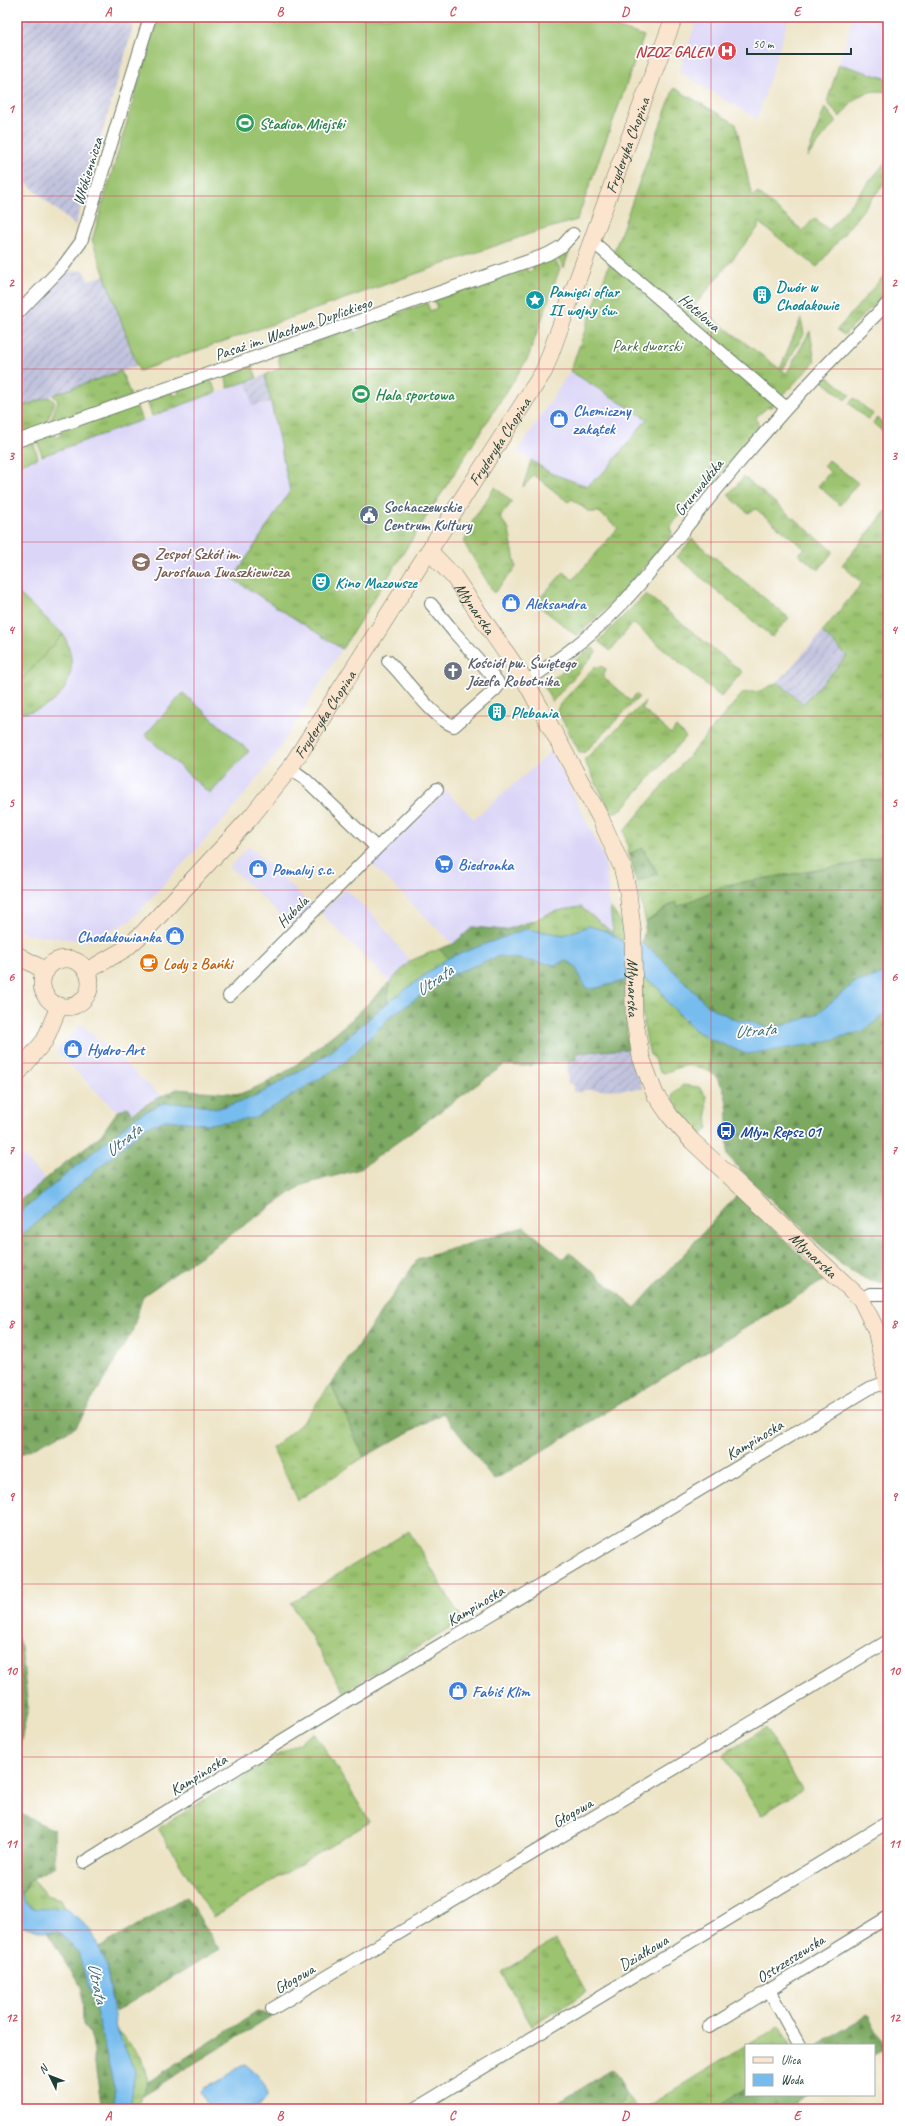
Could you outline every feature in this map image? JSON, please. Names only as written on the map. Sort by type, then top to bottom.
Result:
[{"type":"main road","name":"Fryderyka Chopina","points":[[87,971],[125,949],[144,932],[251,817],[290,768],[430,552],[544,371],[593,242],[674,17]]},
{"type":"main road","name":"Młynarska","points":[[430,552],[454,577],[526,682],[600,817],[622,867],[628,892],[633,936],[632,996],[641,1057],[655,1094],[670,1116],[692,1141],[860,1299],[876,1330],[888,1384]]},
{"type":"main road","points":[[17,955],[46,971]]},
{"type":"main road","points":[[67,959],[79,962],[87,971],[90,988],[85,998],[76,1005],[59,1006],[50,1000],[44,991],[43,981],[46,971],[55,962],[67,959]]},
{"type":"main road","points":[[17,1074],[45,1040],[59,1006]]},
{"type":"street","name":"Włókiennicza","points":[[17,314],[64,265],[81,242],[150,17]]},
{"type":"street","name":"Pasaż im. Wacława Duplickiego","points":[[17,441],[548,254],[562,246],[572,234]]},
{"type":"street","name":"Hotelowa","points":[[593,242],[785,407]]},
{"type":"street","name":"Grunwaldzka","points":[[526,682],[556,662],[586,638],[617,609],[643,581],[785,407],[834,355],[888,303]]},
{"type":"street","points":[[388,660],[436,714],[448,724],[454,726],[457,725],[499,685],[432,604]]},
{"type":"street","points":[[290,768],[305,779],[378,848]]},
{"type":"street","name":"Hubala","points":[[229,996],[437,789]]},
{"type":"street","points":[[860,1299],[870,1294],[888,1294]]},
{"type":"street","name":"Kampinoska","points":[[84,1862],[348,1700],[863,1392],[877,1384],[888,1384]]},
{"type":"street","name":"Głogowa","points":[[272,2009],[888,1641]]},
{"type":"street","name":"Działkowa","points":[[415,2109],[888,1822]]},
{"type":"street","name":"Ostrzeszewska","points":[[709,2026],[888,1917]]},
{"type":"street","points":[[769,1990],[798,2044]]},
{"type":"shaded area","points":[[17,17],[136,17],[75,226],[17,175]]},
{"type":"shaded area","points":[[698,17],[789,17],[757,119],[679,72]]},
{"type":"shaded area","points":[[853,17],[871,17],[888,23],[888,79],[839,64]]},
{"type":"shaded area","points":[[84,270],[88,281],[105,275],[137,366],[17,408],[17,326],[67,272]]},
{"type":"shaded area","points":[[570,371],[648,419],[607,469],[587,486],[550,473],[518,451]]},
{"type":"shaded area","points":[[265,375],[270,402],[252,406],[247,382]]},
{"type":"shaded area","points":[[247,382],[252,405],[270,402],[290,491],[233,579],[342,649],[274,757],[231,812],[130,921],[89,941],[28,935],[17,930],[17,465]]},
{"type":"shaded area","points":[[822,632],[848,656],[803,704],[778,682]]},
{"type":"shaded area","points":[[552,751],[605,859],[613,934],[554,911],[505,930],[473,927],[453,944],[371,863],[446,791],[474,819]]},
{"type":"shaded area","points":[[249,846],[312,906],[292,926],[230,867]]},
{"type":"shaded area","points":[[345,889],[375,917],[410,961],[390,982],[321,913]]},
{"type":"shaded area","points":[[81,1024],[162,1097],[152,1101],[132,1115],[127,1107],[117,1112],[56,1051]]},
{"type":"shaded area","points":[[628,1049],[643,1089],[584,1090],[583,1092],[573,1092],[573,1084],[568,1084],[567,1061],[576,1060],[576,1053]]},
{"type":"shaded area","points":[[17,1150],[45,1179],[17,1203]]},
{"type":"green space","points":[[158,17],[585,17],[644,36],[577,220],[532,233],[139,371],[92,240]]},
{"type":"green space","points":[[839,64],[888,79],[888,92],[879,91],[865,93],[855,100],[840,117],[827,102]]},
{"type":"green space","name":"Park dworski","points":[[674,88],[736,124],[752,197],[757,192],[803,231],[814,218],[829,230],[888,159],[888,179],[817,267],[758,222],[758,228],[695,305],[780,369],[801,318],[804,334],[782,371],[787,373],[810,331],[815,362],[770,408],[769,406],[756,417],[759,429],[714,484],[707,482],[670,527],[672,534],[620,595],[577,636],[535,603],[564,572],[573,580],[618,528],[599,512],[589,512],[572,499],[568,502],[534,475],[523,487],[531,460],[550,473],[587,486],[607,469],[647,419],[570,371]]},
{"type":"green space","points":[[825,107],[836,121],[807,157]]},
{"type":"green space","points":[[570,248],[564,268],[557,258],[558,255]]},
{"type":"green space","points":[[550,259],[554,259],[560,268],[528,358],[342,649],[233,579],[290,491],[265,375],[280,368],[278,355],[353,328],[355,333],[361,330],[359,327],[427,303],[430,311],[437,308],[434,300],[526,268],[528,272],[534,270],[532,266]]},
{"type":"green space","points":[[888,271],[888,291],[844,335],[837,330]]},
{"type":"green space","points":[[252,364],[257,378],[228,388],[225,374]]},
{"type":"green space","points":[[121,371],[131,396],[49,425],[58,401],[53,395]]},
{"type":"green space","points":[[829,377],[850,395],[845,400],[824,382]]},
{"type":"green space","points":[[210,379],[217,392],[152,416],[147,401],[172,392],[174,396],[179,394],[178,390]]},
{"type":"green space","points":[[49,397],[55,402],[45,426],[17,436],[17,408]]},
{"type":"green space","points":[[854,398],[873,414],[868,420],[849,403]]},
{"type":"green space","points":[[136,405],[142,420],[42,456],[37,439],[54,434],[56,438],[61,435],[60,432]]},
{"type":"green space","points":[[877,418],[888,427],[888,436],[873,423]]},
{"type":"green space","points":[[33,441],[38,458],[17,465],[17,447]]},
{"type":"green space","points":[[829,460],[858,483],[840,505],[818,486],[830,472],[824,466]]},
{"type":"green space","points":[[744,477],[833,551],[819,570],[798,554],[805,549],[756,509],[748,513],[728,495]]},
{"type":"green space","points":[[495,487],[512,502],[500,517],[509,530],[516,567],[494,593],[464,543],[473,520]]},
{"type":"green space","points":[[886,511],[888,512],[888,854],[853,864],[726,885],[678,907],[674,902],[646,922],[636,882],[658,874],[643,848],[629,854],[624,831],[743,693],[760,691],[778,682],[803,704],[847,656],[822,632],[862,583],[842,565]]},
{"type":"green space","points":[[692,539],[789,618],[772,637],[677,557]]},
{"type":"green space","points":[[17,592],[63,634],[17,685]]},
{"type":"green space","points":[[646,594],[742,672],[721,697],[633,623],[610,651],[598,641]]},
{"type":"green space","points":[[63,634],[69,649],[71,663],[70,676],[65,688],[57,698],[46,706],[33,711],[17,713],[17,685]]},
{"type":"green space","points":[[592,647],[596,652],[552,702],[544,686]]},
{"type":"green space","points":[[601,666],[606,669],[603,677],[631,701],[636,694],[639,697],[585,752],[580,753],[557,710],[561,703],[593,668]]},
{"type":"green space","points":[[183,693],[249,751],[210,794],[145,735]]},
{"type":"green space","points":[[645,702],[642,709],[671,734],[676,727],[686,737],[623,808],[612,814],[584,760]]},
{"type":"green space","points":[[642,848],[658,874],[636,882],[629,854]]},
{"type":"green space","points":[[888,854],[888,973],[854,983],[816,1015],[781,1026],[767,1028],[749,1021],[738,1021],[708,1006],[661,958],[642,943],[646,922],[675,902],[678,907],[726,885],[853,864]]},
{"type":"green space","points":[[581,907],[613,933],[610,907],[623,928],[626,943],[606,931],[589,926],[564,935],[526,929],[544,915]]},
{"type":"green space","points":[[535,920],[526,929],[448,958],[439,949],[453,944],[473,927],[505,930]]},
{"type":"green space","points":[[439,949],[448,958],[387,1003],[390,982],[410,961]]},
{"type":"green space","points":[[499,955],[556,965],[564,960],[575,965],[593,989],[625,981],[628,1049],[576,1053],[576,1060],[523,1066],[504,1065],[360,1169],[302,1185],[143,1296],[132,1332],[76,1427],[17,1456],[17,1239],[145,1127],[166,1120],[208,1124],[343,1064],[392,1015],[453,974]]},
{"type":"green space","points":[[641,976],[658,987],[682,1019],[695,1030],[710,1039],[710,1072],[691,1066],[682,1067],[664,1073],[659,1070],[652,1055],[650,1055],[644,1025]]},
{"type":"green space","points":[[390,982],[387,1003],[328,1054],[255,1097],[216,1109],[196,1104],[163,1103],[137,1116],[17,1215],[17,1203],[101,1135],[117,1112],[127,1107],[132,1114],[152,1101],[177,1089],[240,1094],[266,1083],[292,1068],[350,1021]]},
{"type":"green space","points":[[888,1011],[888,1284],[866,1279],[843,1266],[753,1183],[728,1156],[728,1111],[723,1089],[718,1079],[710,1072],[710,1039],[747,1054]]},
{"type":"green space","points":[[683,1085],[699,1087],[706,1096],[708,1128],[705,1132],[698,1135],[673,1108],[673,1093]]},
{"type":"green space","points":[[737,1195],[826,1279],[494,1480],[443,1413],[364,1457],[331,1384],[418,1259],[524,1227],[563,1259],[569,1252],[635,1308]]},
{"type":"green space","points":[[331,1384],[364,1457],[298,1500],[272,1448],[301,1424]]},
{"type":"green space","points":[[409,1531],[462,1620],[344,1692],[291,1603]]},
{"type":"green space","points":[[17,1637],[21,1646],[28,1708],[17,1760]]},
{"type":"green space","points":[[766,1728],[802,1790],[761,1815],[723,1754]]},
{"type":"green space","points":[[315,1733],[370,1822],[213,1917],[158,1828]]},
{"type":"green space","points":[[17,1812],[54,1830],[55,1866],[32,1879],[20,1895],[17,1880]]},
{"type":"green space","points":[[32,1879],[46,1895],[61,1899],[65,1907],[39,1909],[29,1906],[20,1895]]},
{"type":"green space","points":[[186,1896],[219,1949],[115,2012],[106,1964],[99,1948]]},
{"type":"green space","points":[[47,1932],[59,1932],[78,1952],[95,2007],[115,2091],[112,2109],[102,2109],[90,2033],[83,2025],[82,1988]]},
{"type":"green space","points":[[555,1940],[586,1992],[532,2025],[501,1973]]},
{"type":"green space","points":[[257,2012],[273,2015],[143,2095],[148,2082]]},
{"type":"green space","points":[[868,2015],[886,2048],[875,2054],[875,2044],[820,2044]]},
{"type":"green space","points":[[780,2025],[790,2044],[750,2044]]},
{"type":"green space","points":[[116,2029],[141,2056],[148,2082],[136,2109],[130,2109],[135,2070]]},
{"type":"green space","points":[[745,2047],[745,2090],[714,2109],[644,2109]]},
{"type":"green space","points":[[613,2069],[627,2093],[617,2109],[548,2109]]},
{"type":"green space","points":[[745,2090],[745,2096],[806,2096],[785,2109],[714,2109]]},
{"type":"green space","points":[[627,2093],[637,2109],[617,2109]]},
{"type":"water","name":"Utrata","points":[[589,926],[606,931],[626,943],[642,943],[661,958],[708,1006],[738,1021],[749,1021],[767,1028],[781,1026],[816,1015],[854,983],[888,973],[888,1011],[863,1031],[815,1044],[747,1054],[710,1039],[695,1030],[669,1004],[658,987],[641,976],[593,989],[586,988],[575,966],[565,960],[556,965],[499,956],[453,974],[392,1015],[343,1064],[255,1118],[208,1124],[166,1120],[145,1127],[17,1239],[17,1215],[137,1116],[163,1103],[196,1104],[216,1109],[255,1097],[328,1054],[387,1003],[448,958],[526,929],[564,935]]},
{"type":"water","name":"Utrata","points":[[17,1880],[24,1900],[32,1908],[46,1909],[65,1907],[91,1930],[106,1964],[116,2029],[135,2070],[130,2109],[112,2109],[115,2091],[95,2007],[78,1952],[59,1932],[42,1932],[17,1924]]},
{"type":"water","points":[[245,2064],[257,2074],[263,2083],[267,2092],[267,2097],[260,2105],[251,2108],[209,2108],[201,2092],[207,2087],[222,2080],[237,2067]]},
{"type":"place","name":"NZOZ GALEN","points":[[727,51]]},
{"type":"place","name":"Stadion Miejski","points":[[245,123]]},
{"type":"place","name":"Dwór w Chodakowie","points":[[762,295]]},
{"type":"place","name":"Pamięci ofiar II wojny św.","points":[[535,300]]},
{"type":"place","name":"Hala sportowa","points":[[361,394]]},
{"type":"place","name":"Chemiczny zakątek","points":[[559,419]]},
{"type":"place","name":"Sochaczewskie Centrum Kultury","points":[[369,515]]},
{"type":"place","name":"Zespoł Szkół im. Jarosława Iwaszkiewicza","points":[[141,562]]},
{"type":"place","name":"Kino Mazowsze","points":[[321,582]]},
{"type":"place","name":"Aleksandra","points":[[511,603]]},
{"type":"place","name":"Kościół pw. Świętego Józefa Robotnika","points":[[453,671]]},
{"type":"place","name":"Plebania","points":[[497,712]]},
{"type":"place","name":"Biedronka","points":[[444,864]]},
{"type":"place","name":"Pomaluj s.c.","points":[[258,869]]},
{"type":"place","name":"Chodakowianka","points":[[175,936]]},
{"type":"place","name":"Lody z Bańki","points":[[149,963]]},
{"type":"place","name":"Hydro-Art","points":[[73,1049]]},
{"type":"place","name":"Młyn Repsz 01","points":[[726,1131]]},
{"type":"place","name":"Fabiś Klim","points":[[458,1691]]}]
